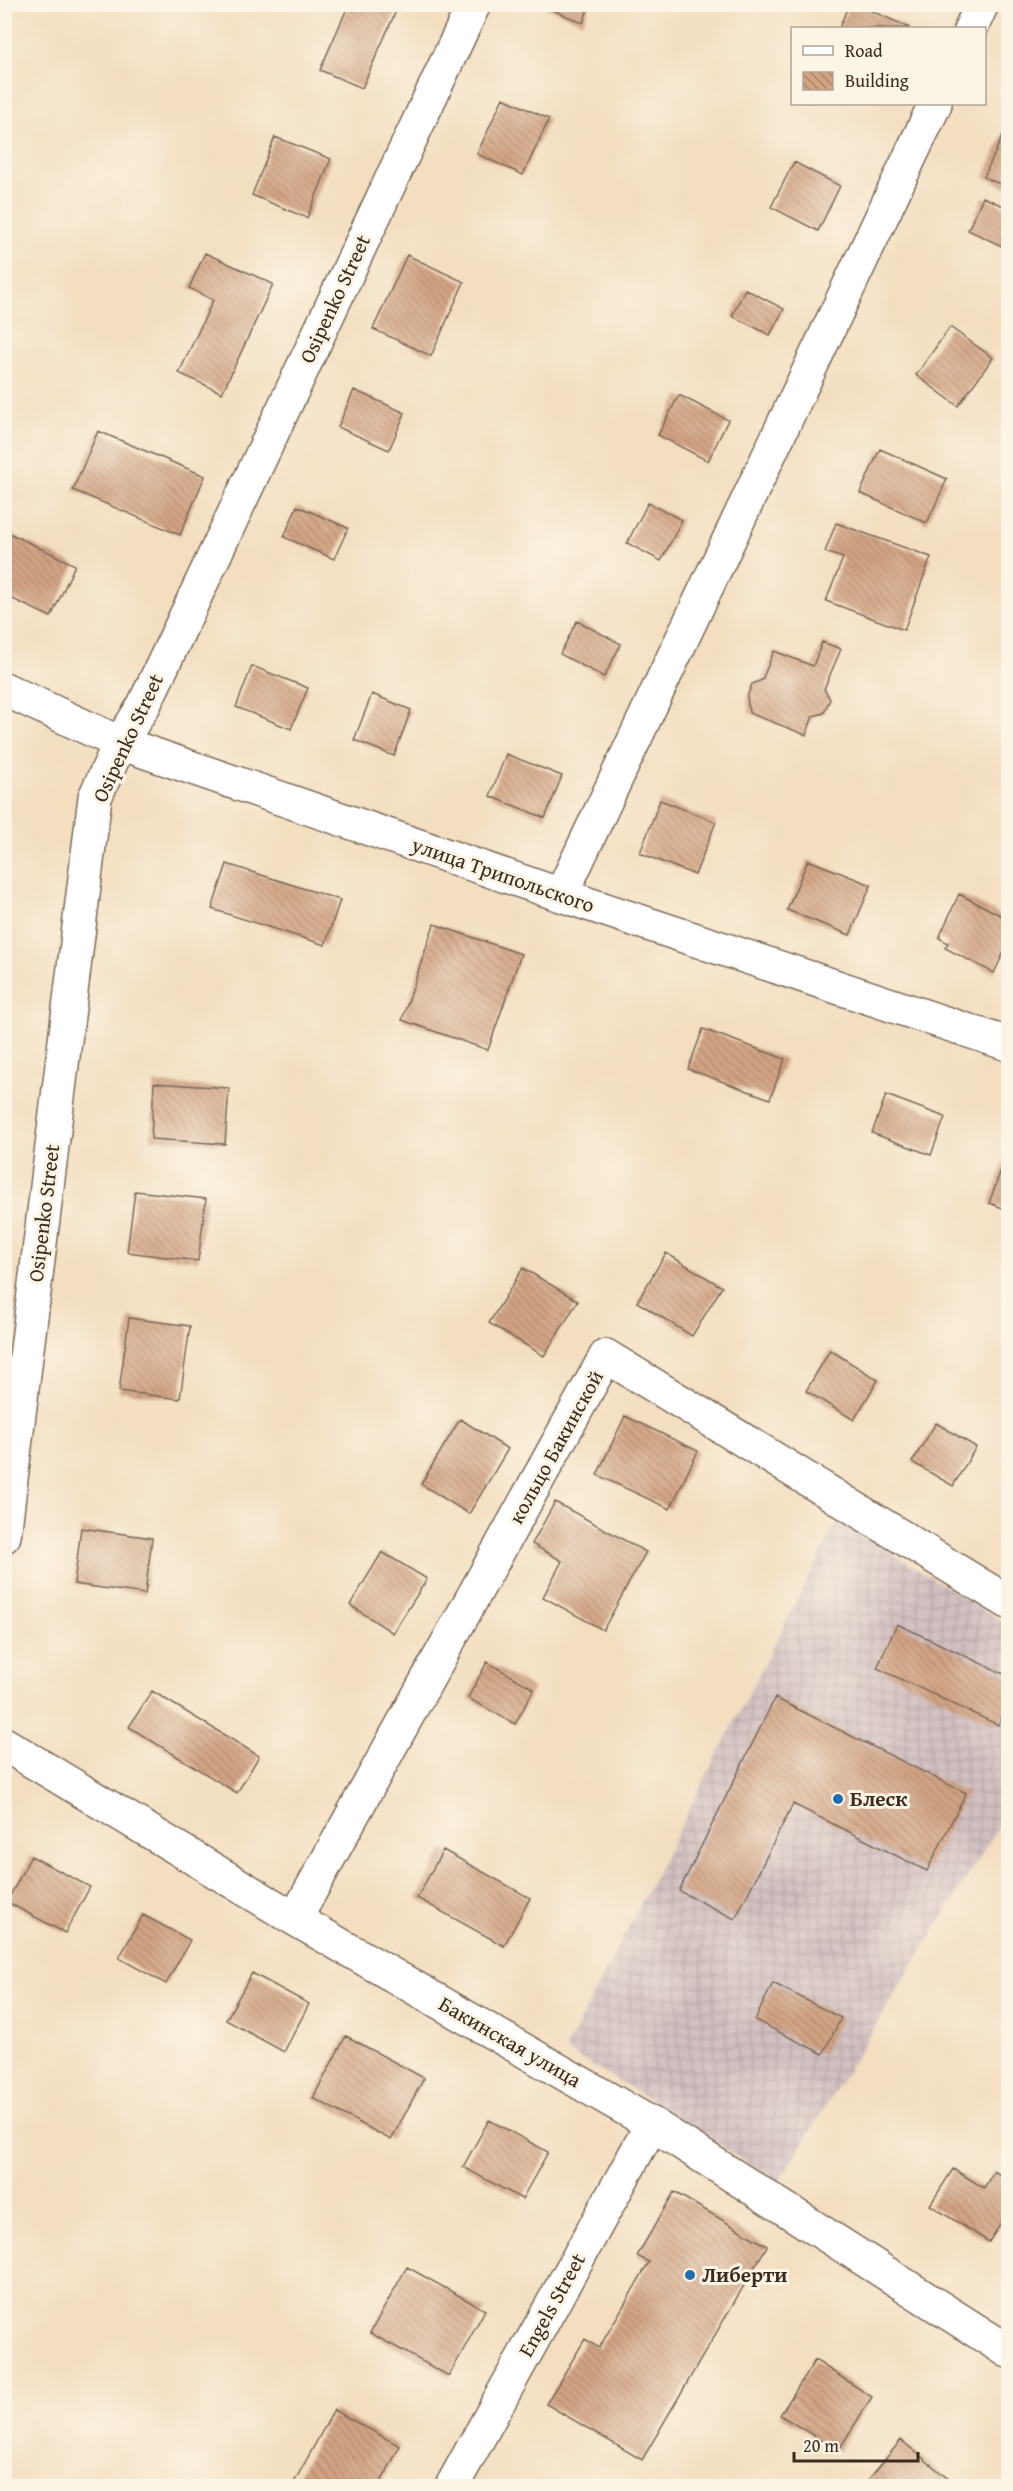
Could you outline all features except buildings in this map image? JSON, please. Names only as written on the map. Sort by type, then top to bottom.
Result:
[{"type":"street","name":"Osipenko Street","points":[[4,1536],[95,797],[120,743],[144,705],[474,4]]},
{"type":"street","points":[[971,27],[982,4]]},
{"type":"street","points":[[561,895],[935,105]]},
{"type":"street","name":"улица Трипольского","points":[[4,689],[120,743],[561,895],[1006,1036]]},
{"type":"street","name":"кольцо Бакинской","points":[[295,1919],[606,1356],[1008,1602]]},
{"type":"street","name":"Бакинская улица","points":[[4,1744],[295,1919],[652,2124],[1008,2351]]},
{"type":"street","name":"Engels Street","points":[[452,2487],[652,2124]]},
{"type":"shaded area","points":[[838,1521],[1008,1624],[1008,1811],[778,2183],[639,2093],[565,2050]]},
{"type":"place","name":"Блеск","points":[[838,1799]]},
{"type":"place","name":"Либерти","points":[[690,2275]]}]
